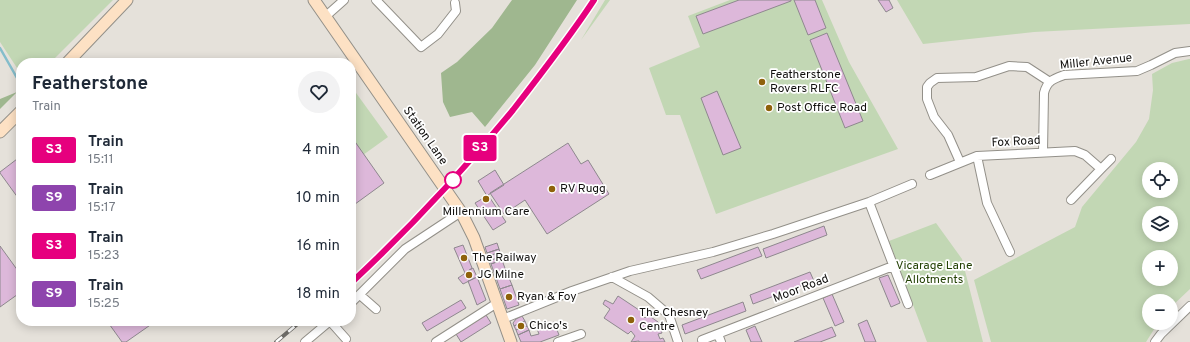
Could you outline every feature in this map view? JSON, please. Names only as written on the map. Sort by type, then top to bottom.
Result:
[{"type":"main road","points":[[72,58],[127,0]]},
{"type":"main road","name":"Station Lane","points":[[314,0],[355,58]]},
{"type":"main road","name":"Station Lane","points":[[356,60],[461,212],[474,238],[511,342]]},
{"type":"main road","points":[[0,132],[16,115]]},
{"type":"street","points":[[326,16],[344,0]]},
{"type":"street","points":[[376,0],[421,48],[438,34],[451,18],[456,11],[455,4]]},
{"type":"street","name":"Miller Avenue","points":[[1043,152],[1044,94],[1046,86],[1055,78],[1064,75],[1137,70],[1147,67],[1175,53],[1190,51]]},
{"type":"street","points":[[960,162],[948,135],[934,117],[927,99],[927,87],[930,83],[937,78],[942,77],[976,77],[1008,66],[1027,67],[1050,82]]},
{"type":"street","name":"Fox Road","points":[[930,175],[977,156],[1043,152],[1075,151],[1085,156],[1101,169]]},
{"type":"street","points":[[977,156],[987,203],[1010,252]]},
{"type":"street","points":[[1071,200],[1111,159]]},
{"type":"street","points":[[503,319],[572,291],[630,271],[713,252],[869,202],[912,184]]},
{"type":"street","points":[[869,202],[908,304]]},
{"type":"street","points":[[356,299],[405,249],[461,212]]},
{"type":"street","name":"Moor Road","points":[[702,340],[719,338],[893,266]]},
{"type":"street","points":[[612,277],[648,297],[669,315],[678,342]]},
{"type":"street","points":[[360,295],[376,309]]},
{"type":"street","points":[[436,342],[497,303]]},
{"type":"street","points":[[1155,342],[1161,334],[1190,306]]},
{"type":"street","points":[[305,342],[324,326]]},
{"type":"street","points":[[334,326],[346,339]]},
{"type":"street","points":[[558,342],[581,334]]},
{"type":"green space","points":[[0,0],[113,0],[55,58],[16,58],[16,66],[0,42]]},
{"type":"green space","points":[[512,0],[577,0],[535,65],[485,127],[472,112],[450,117],[443,102],[441,73],[457,62],[492,28]]},
{"type":"green space","points":[[605,0],[610,0],[581,40]]},
{"type":"green space","name":"Post Office Road","points":[[730,0],[822,0],[849,62],[898,149],[716,214],[680,115],[666,115],[649,68],[700,47],[688,16]]},
{"type":"green space","points":[[897,0],[1190,0],[1190,24],[1034,32],[923,44]]},
{"type":"green space","points":[[1190,59],[1190,289],[1178,300],[1178,294],[1142,294],[1142,330],[1154,330],[1146,342],[991,342],[974,280],[1075,227],[1082,207],[1136,142],[1149,119],[1153,90],[1152,74],[1172,63]]},
{"type":"green space","points":[[16,92],[0,109],[0,99]]},
{"type":"green space","points":[[356,93],[388,137],[363,155],[356,145]]},
{"type":"green space","name":"Vicarage Lane Allotments","points":[[936,223],[962,259],[983,342],[927,342],[889,241]]},
{"type":"building","points":[[739,0],[791,1],[703,34],[696,16]]},
{"type":"building","points":[[794,0],[815,0],[826,28],[808,35]]},
{"type":"building","points":[[878,0],[889,0],[893,8],[886,12]]},
{"type":"building","points":[[827,33],[863,121],[845,128],[810,40]]},
{"type":"building","points":[[717,91],[741,148],[723,155],[701,98]]},
{"type":"building","points":[[474,135],[477,137],[470,144],[468,141]]},
{"type":"building","points":[[356,143],[384,183],[356,203]]},
{"type":"building","name":"RV Rugg","points":[[568,143],[581,164],[588,160],[609,194],[547,234],[525,200],[504,214],[490,193]]},
{"type":"building","points":[[16,160],[16,195],[0,173]]},
{"type":"building","name":"Millennium Care","points":[[495,170],[504,185],[488,195],[506,222],[493,230],[475,203],[487,196],[478,181]]},
{"type":"building","points":[[824,226],[827,235],[766,258],[763,249]]},
{"type":"building","points":[[497,243],[499,249],[487,253],[485,247]]},
{"type":"building","name":"The Railway","points":[[463,245],[472,268],[465,273],[454,248]]},
{"type":"building","points":[[0,246],[16,268],[16,296],[0,307]]},
{"type":"building","points":[[758,247],[762,256],[701,279],[697,270]]},
{"type":"building","points":[[499,249],[500,252],[489,256],[487,253]]},
{"type":"building","points":[[500,252],[502,257],[490,260],[489,256]]},
{"type":"building","points":[[502,257],[502,260],[491,264],[490,260]]},
{"type":"building","points":[[502,260],[506,271],[495,275],[491,264]]},
{"type":"building","name":"JG Milne","points":[[473,268],[477,277],[463,284],[458,278]]},
{"type":"building","points":[[506,271],[512,285],[500,289],[495,275]]},
{"type":"building","points":[[810,272],[814,281],[753,304],[750,295]]},
{"type":"building","points":[[888,275],[900,303],[891,307],[879,278]]},
{"type":"building","points":[[477,277],[486,300],[477,305],[468,281]]},
{"type":"building","name":"Ryan & Foy","points":[[512,285],[519,305],[507,309],[500,289]]},
{"type":"building","points":[[832,294],[844,322],[835,326],[823,298]]},
{"type":"building","name":"The Chesney Centre","points":[[618,296],[642,312],[641,314],[645,318],[648,315],[658,322],[662,333],[658,334],[660,339],[663,338],[665,342],[631,342],[635,336],[631,331],[628,334],[604,318],[610,309],[603,304],[605,300],[613,304]]},
{"type":"building","points":[[461,300],[466,308],[427,331],[422,323]]},
{"type":"building","points":[[743,302],[746,311],[685,334],[682,325]]},
{"type":"building","points":[[486,315],[491,323],[461,342],[456,334]]},
{"type":"building","points":[[522,316],[525,321],[514,326],[513,323],[516,319]]},
{"type":"building","points":[[867,320],[876,342],[865,342],[858,324]]},
{"type":"building","name":"Chico's","points":[[525,321],[527,326],[516,330],[514,326]]},
{"type":"building","points":[[554,322],[559,335],[540,342],[521,342],[518,335],[529,330],[531,336],[539,334],[537,329]]},
{"type":"building","points":[[111,326],[149,326],[126,342],[122,342]]},
{"type":"building","points":[[527,326],[529,330],[518,335],[516,330]]},
{"type":"building","points":[[755,326],[762,342],[751,342],[746,330]]},
{"type":"building","points":[[832,327],[836,336],[820,342],[794,342]]},
{"type":"waterway","points":[[0,48],[16,76]]},
{"type":"railway","points":[[356,278],[413,222],[472,158],[542,73],[594,0]]},
{"type":"railway","points":[[276,342],[295,326]]},
{"type":"train","name":"S3","points":[[356,278],[426,210],[490,138],[536,82],[583,18],[594,0]]},
{"type":"place","name":"Featherstone Rovers RLFC","points":[[762,82]]},
{"type":"place","name":"Post Office Road","points":[[769,108]]},
{"type":"place","name":"RV Rugg","points":[[552,189]]},
{"type":"place","name":"Millennium Care","points":[[486,199]]},
{"type":"place","name":"The Railway","points":[[464,258]]},
{"type":"place","name":"JG Milne","points":[[469,275]]},
{"type":"place","name":"Ryan & Foy","points":[[509,297]]},
{"type":"place","name":"The Chesney Centre","points":[[631,320]]},
{"type":"place","name":"Chico's","points":[[521,326]]}]
